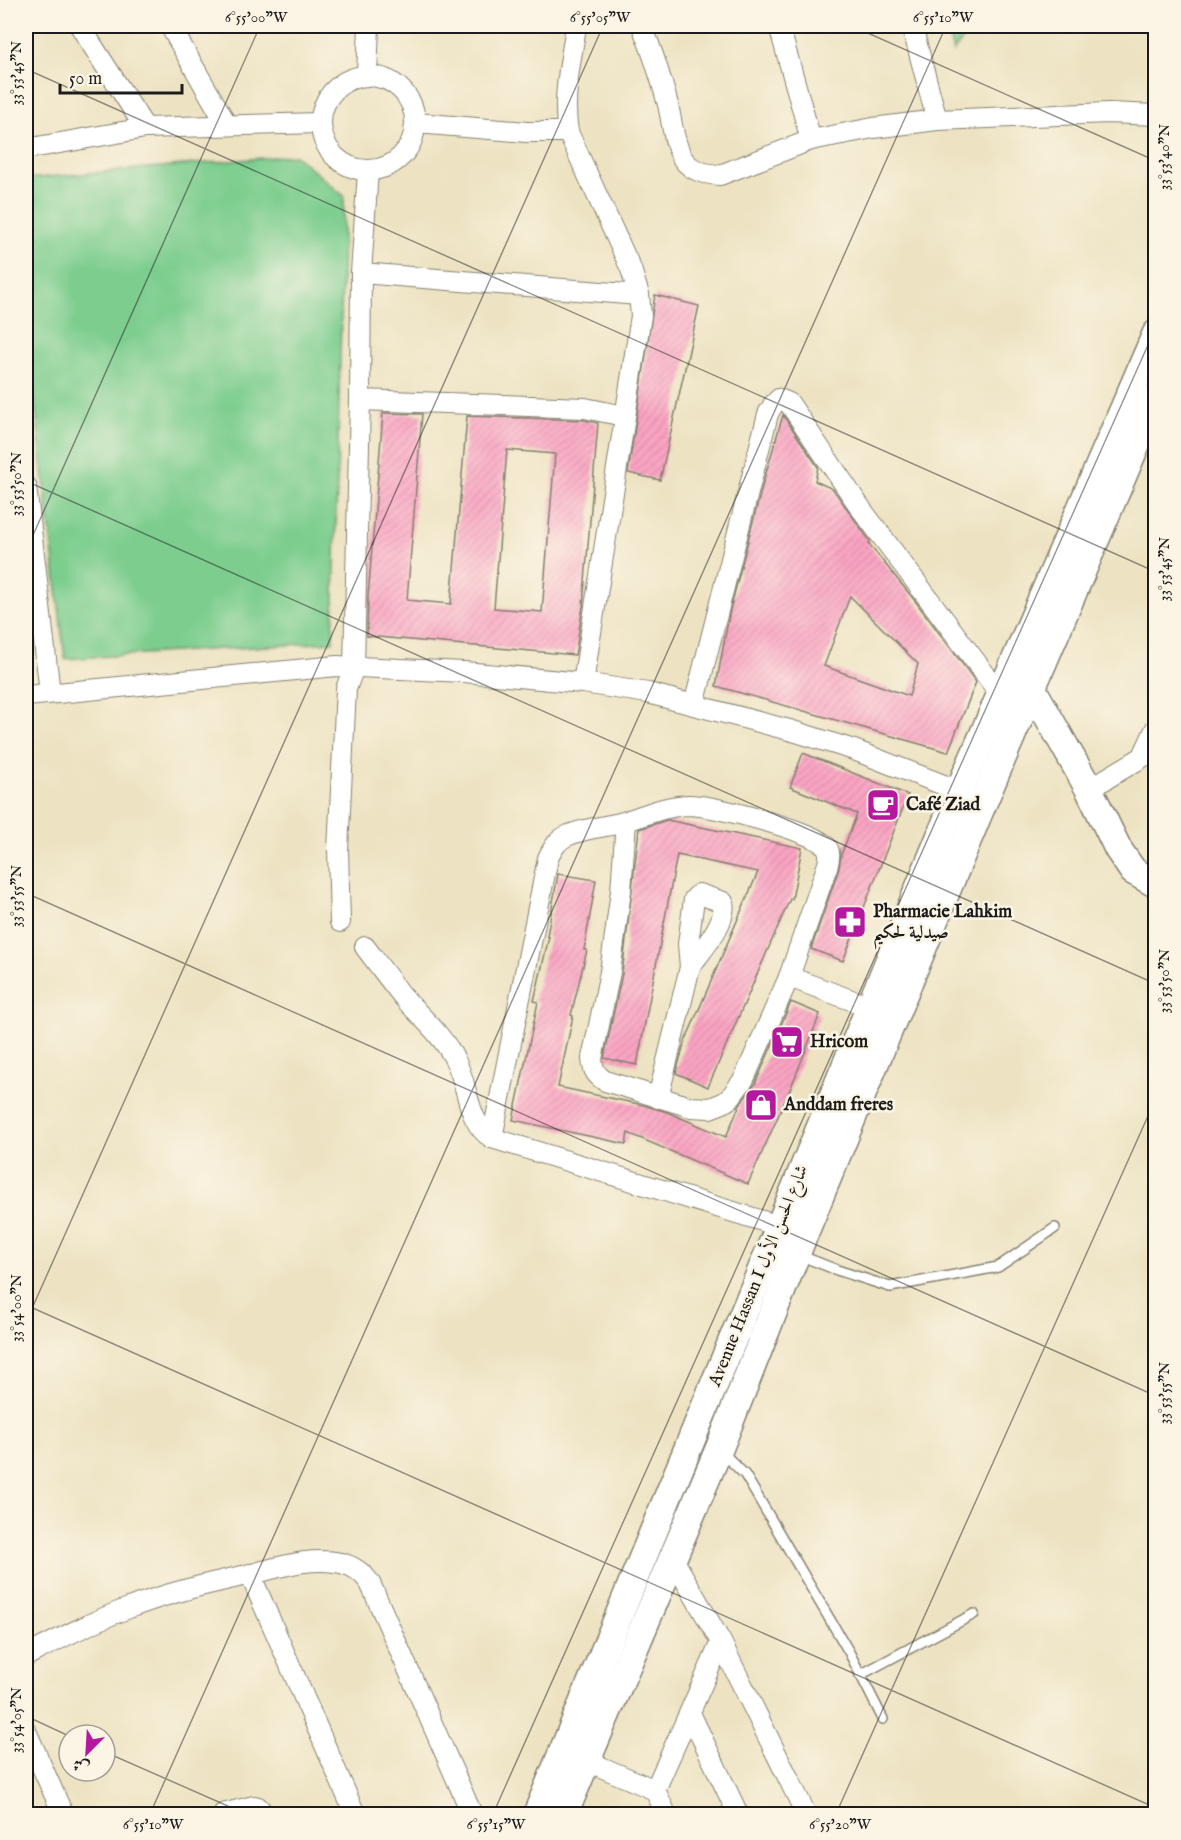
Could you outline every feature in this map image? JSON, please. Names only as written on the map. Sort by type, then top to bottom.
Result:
[{"type":"main road","name":"Avenue Hassan I شارع الحسن الأول","points":[[537,1815],[959,791],[1155,334]]},
{"type":"main road","points":[[564,1815],[719,1449],[975,822],[1155,398]]},
{"type":"main road","points":[[1032,688],[1089,789],[1118,849],[1133,871],[1155,885]]},
{"type":"street","points":[[80,26],[145,128]]},
{"type":"street","points":[[172,26],[173,32],[226,125]]},
{"type":"street","points":[[367,75],[369,26]]},
{"type":"street","points":[[576,26],[565,113],[568,132],[631,269],[639,295],[641,316],[583,683]]},
{"type":"street","points":[[642,26],[667,100],[683,158],[693,169],[707,174],[720,175],[811,140],[873,128],[937,120],[1108,113],[1155,115]]},
{"type":"street","points":[[779,26],[811,140]]},
{"type":"street","points":[[912,26],[937,120]]},
{"type":"street","points":[[367,75],[386,78],[401,89],[412,105],[416,123],[412,141],[402,157],[386,167],[368,171],[349,167],[333,157],[323,141],[319,123],[323,105],[333,89],[349,79],[367,75]]},
{"type":"street","points":[[26,149],[145,128],[319,123]]},
{"type":"street","points":[[416,123],[527,132],[568,132]]},
{"type":"street","points":[[340,922],[338,850],[346,689],[354,667],[361,273],[368,171]]},
{"type":"street","points":[[361,273],[639,295]]},
{"type":"street","points":[[694,705],[768,414],[779,399],[789,403],[862,510],[1000,694]]},
{"type":"street","points":[[360,400],[585,408],[624,416]]},
{"type":"street","points":[[26,486],[28,528],[50,693]]},
{"type":"street","points":[[26,696],[337,666],[464,672],[583,683],[648,693],[793,731],[854,750],[959,791]]},
{"type":"street","points":[[1089,789],[1149,753],[1155,728]]},
{"type":"street","points":[[492,1138],[548,858],[556,843],[568,835],[670,808],[690,805],[783,826],[815,839],[827,847],[830,854],[789,977],[744,1079],[729,1099],[710,1108],[692,1107],[605,1081],[598,1076],[593,1068],[592,1059],[610,972],[621,891],[626,821]]},
{"type":"street","points":[[365,947],[404,997],[451,1051],[475,1119],[485,1133],[492,1138],[779,1226]]},
{"type":"street","points":[[658,1098],[690,967]]},
{"type":"street","points":[[789,977],[870,1006]]},
{"type":"street","points":[[672,1557],[721,1642],[806,1815]]},
{"type":"street","points":[[26,1656],[129,1608],[216,1581],[290,1564],[317,1561],[353,1567],[363,1573],[377,1598],[472,1815]]},
{"type":"street","points":[[250,1574],[355,1815]]},
{"type":"street","points":[[655,1790],[721,1642]]},
{"type":"street","points":[[690,1713],[738,1815]]},
{"type":"street","points":[[26,1731],[63,1815]]},
{"type":"street","points":[[587,1761],[655,1790],[666,1815]]},
{"type":"street","points":[[223,1815],[254,1806],[258,1807],[264,1815]]},
{"type":"lane","points":[[797,1254],[890,1287],[998,1268],[1055,1228]]},
{"type":"lane","points":[[719,1449],[745,1475],[883,1719]]},
{"type":"lane","points":[[860,1675],[974,1614]]},
{"type":"lane","points":[[1151,1815],[1155,1813]]},
{"type":"green space","points":[[946,26],[973,26],[953,52]]},
{"type":"green space","points":[[295,155],[344,196],[333,642],[65,659],[26,326],[26,179]]},
{"type":"building","points":[[655,295],[699,306],[660,480],[628,473]]},
{"type":"building","points":[[383,413],[422,414],[407,600],[451,604],[467,416],[584,420],[598,423],[583,606],[575,655],[367,636]],"holes":[[[507,450],[555,454],[542,612],[494,608]]]},
{"type":"building","points":[[783,415],[818,467],[815,481],[833,489],[870,541],[869,544],[976,682],[948,752],[716,686],[730,610]],"holes":[[[850,596],[918,664],[909,696],[824,666]]]},
{"type":"building","points":[[803,753],[908,795],[843,961],[811,949],[839,868],[841,855],[857,814],[790,787]]},
{"type":"building","points":[[667,820],[802,848],[792,899],[790,899],[708,1087],[676,1073],[684,1044],[758,872],[677,855],[637,1065],[604,1058],[622,974],[639,829]]},
{"type":"building","points":[[558,874],[596,880],[584,950],[587,950],[571,1015],[573,1016],[558,1087],[667,1112],[726,1137],[740,1104],[755,1084],[791,1002],[820,1014],[792,1085],[748,1184],[628,1133],[626,1144],[513,1120],[538,1002],[534,1001],[549,937],[547,936]]},
{"type":"place","name":"Café Ziad","points":[[883,805]]},
{"type":"place","name":"Pharmacie Lahkim صيدلية لحكيم","points":[[850,922]]},
{"type":"place","name":"Hricom","points":[[787,1042]]},
{"type":"place","name":"Anddam freres","points":[[761,1105]]}]
